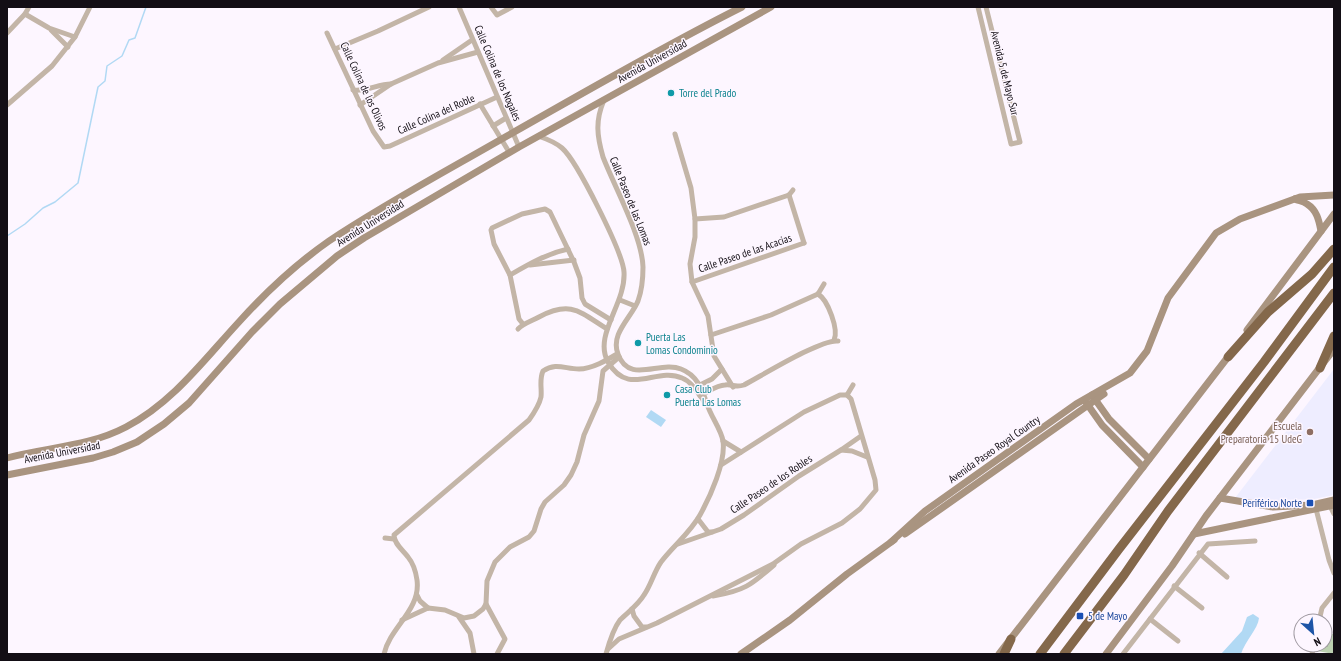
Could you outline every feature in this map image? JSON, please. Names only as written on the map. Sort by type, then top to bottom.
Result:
[{"type":"highway","points":[[1228,357],[1268,312],[1312,274],[1334,249]]},
{"type":"highway","points":[[1040,654],[1119,549],[1264,362],[1334,267]]},
{"type":"highway","points":[[1064,654],[1124,575],[1168,511],[1334,293]]},
{"type":"highway","points":[[1320,368],[1334,336]]},
{"type":"highway","points":[[1004,654],[1011,639]]},
{"type":"main road","name":"Avenida Universidad","points":[[7,458],[90,441],[127,427],[152,411],[176,391],[269,291],[316,252],[356,224],[513,133],[701,28],[742,7]]},
{"type":"main road","name":"Avenida Universidad","points":[[7,475],[93,458],[137,442],[164,424],[189,403],[252,332],[280,304],[314,274],[364,238],[509,152],[769,7]]},
{"type":"main road","name":"Avenida Paseo Royal Country","points":[[741,654],[790,620],[928,513],[1093,397],[1130,373],[1141,360],[1154,336],[1162,308],[1168,298],[1216,233],[1240,219],[1307,195],[1334,195]]},
{"type":"main road","points":[[1295,199],[1306,203],[1313,208],[1319,221],[1321,232]]},
{"type":"main road","points":[[999,654],[1228,357],[1334,214]]},
{"type":"main road","points":[[1106,654],[1220,498],[1334,349]]},
{"type":"main road","points":[[1093,397],[1109,419],[1149,459]]},
{"type":"main road","points":[[1086,402],[1102,425],[1144,466]]},
{"type":"main road","points":[[1102,425],[1109,419]]},
{"type":"main road","points":[[1220,498],[1273,508],[1333,504]]},
{"type":"main road","points":[[1194,534],[1316,509],[1333,504]]},
{"type":"street","points":[[7,33],[25,14],[29,7]]},
{"type":"street","points":[[7,105],[52,66],[75,37],[90,7]]},
{"type":"street","points":[[335,49],[429,7]]},
{"type":"street","name":"Calle Colina de los Nogales","points":[[459,7],[496,97],[519,147]]},
{"type":"street","points":[[491,7],[497,15],[512,7]]},
{"type":"street","name":"Avenida 5 de Mayo Sur","points":[[978,7],[1011,144],[1020,142],[986,7]]},
{"type":"street","points":[[25,14],[49,28],[75,37]]},
{"type":"street","points":[[49,28],[68,47]]},
{"type":"street","name":"Calle Colina de los Olivos","points":[[328,33],[360,105],[373,131],[384,147]]},
{"type":"street","points":[[438,63],[472,40]]},
{"type":"street","points":[[360,105],[391,84],[438,63],[478,52]]},
{"type":"street","points":[[353,90],[360,91],[384,84],[391,84]]},
{"type":"street","name":"Calle Colina del Roble","points":[[384,147],[390,146],[496,97]]},
{"type":"street","name":"Calle Paseo de las Lomas","points":[[604,100],[599,112],[597,128],[602,157],[637,239],[642,256],[641,290],[635,306],[616,339],[618,355]]},
{"type":"street","points":[[480,104],[509,152]]},
{"type":"street","points":[[493,126],[506,118]]},
{"type":"street","points":[[675,134],[691,188],[695,219],[695,237],[690,264],[692,282],[708,316],[714,356],[733,387]]},
{"type":"street","points":[[538,136],[552,141],[563,148],[581,175],[620,256],[624,272],[620,300],[607,329],[604,347],[608,362],[620,376],[630,380],[674,376],[682,378],[694,388],[707,405],[723,441],[721,465],[710,498],[698,518],[660,564],[644,596],[620,621],[607,652]]},
{"type":"street","points":[[695,219],[724,217],[789,195],[793,190]]},
{"type":"street","name":"Calle Paseo de las Acacias","points":[[692,282],[806,244],[789,195]]},
{"type":"street","points":[[523,324],[519,319],[510,275],[494,244],[491,230],[505,221],[534,210],[545,209],[550,212],[574,260],[580,278],[582,298],[586,304],[611,320]]},
{"type":"street","points":[[510,275],[530,265],[539,258],[568,249]]},
{"type":"street","points":[[530,265],[574,260]]},
{"type":"street","points":[[711,335],[771,315],[818,294],[824,284]]},
{"type":"street","points":[[700,396],[726,384],[733,387],[744,385],[818,346],[836,340],[836,329],[824,298],[818,294]]},
{"type":"street","points":[[620,300],[635,306]]},
{"type":"street","points":[[582,313],[586,304]]},
{"type":"street","points":[[518,329],[523,324],[555,309],[566,308],[582,313],[607,329]]},
{"type":"street","points":[[394,539],[394,535],[399,529],[529,420],[537,408],[541,398],[540,378],[543,372],[554,366],[581,369],[608,362],[618,355],[627,365],[638,371],[662,366],[681,368],[694,377],[700,385],[705,393],[707,405]]},
{"type":"street","points":[[497,654],[504,644],[505,639],[486,604],[487,581],[495,562],[510,547],[528,537],[534,531],[541,509],[545,502],[564,485],[571,475],[577,462],[584,435],[599,401],[603,371],[608,362]]},
{"type":"street","points":[[694,388],[712,379],[722,369]]},
{"type":"street","points":[[847,395],[853,385]]},
{"type":"street","points":[[708,597],[728,594],[749,586],[800,544],[854,516],[870,499],[876,490],[875,480],[851,399],[847,395],[840,395],[804,412],[762,441],[721,465]]},
{"type":"street","name":"Calle Paseo de los Robles","points":[[678,544],[712,532],[758,507],[799,476],[861,436]]},
{"type":"street","points":[[723,441],[741,452]]},
{"type":"street","points":[[841,450],[852,450],[867,457]]},
{"type":"street","points":[[1333,504],[1334,514]]},
{"type":"street","points":[[1316,509],[1334,574]]},
{"type":"street","points":[[698,518],[708,532],[712,532]]},
{"type":"street","points":[[384,654],[391,635],[412,606],[417,595],[417,580],[410,559],[394,539],[385,538]]},
{"type":"street","points":[[1126,653],[1174,586],[1199,553],[1208,544],[1255,541]]},
{"type":"street","points":[[1327,552],[1334,559]]},
{"type":"street","points":[[1199,553],[1227,577]]},
{"type":"street","points":[[607,652],[619,639],[708,597],[785,556]]},
{"type":"street","points":[[1174,586],[1202,608]]},
{"type":"street","points":[[1321,613],[1322,608],[1334,593]]},
{"type":"street","points":[[417,595],[420,601],[428,608]]},
{"type":"street","points":[[402,620],[428,608],[445,610],[464,618],[479,614],[486,604]]},
{"type":"street","points":[[632,609],[637,622],[642,627],[647,627]]},
{"type":"street","points":[[458,616],[470,632],[474,654]]},
{"type":"street","points":[[1150,619],[1178,641]]},
{"type":"shaded area","name":"Escuela Preparatoria 15 UdeG","points":[[1334,369],[1334,495],[1314,499],[1271,501],[1235,498]]},
{"type":"green space","points":[[1333,634],[1334,634],[1334,654],[1328,653],[1333,653]]},
{"type":"water","points":[[651,410],[666,420],[661,427],[646,417]]},
{"type":"water","points":[[1253,614],[1259,618],[1258,622],[1241,654],[1221,654],[1242,631],[1247,617]]},
{"type":"waterway","points":[[7,236],[25,224],[43,208],[55,202],[78,183],[98,87],[105,81],[107,66],[122,56],[129,40],[135,38],[146,7]]},
{"type":"place","name":"Torre del Prado","points":[[671,93]]},
{"type":"place","name":"Puerta Las Lomas Condominio","points":[[638,343]]},
{"type":"place","name":"Casa Club Puerta Las Lomas","points":[[667,395]]},
{"type":"place","name":"Escuela Preparatoria 15 UdeG","points":[[1310,432]]},
{"type":"place","name":"Periférico Norte","points":[[1310,503]]},
{"type":"place","name":"5 de Mayo","points":[[1080,616]]}]
